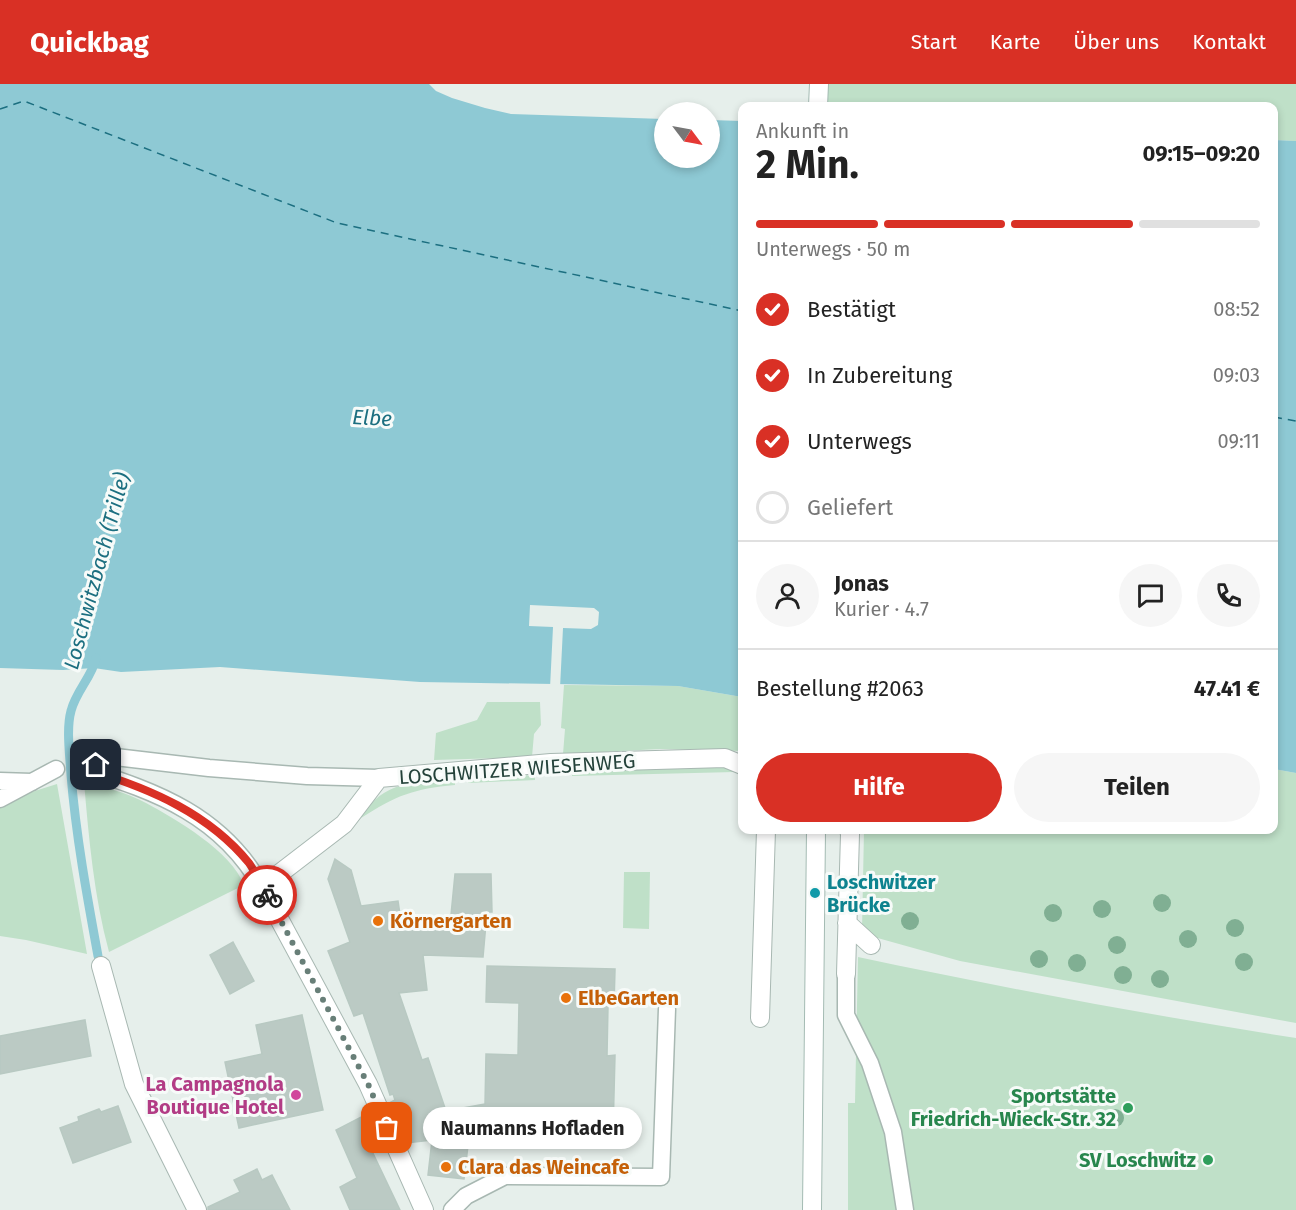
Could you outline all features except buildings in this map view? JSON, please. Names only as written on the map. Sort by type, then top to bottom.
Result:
[{"type":"street","points":[[818,102],[819,84]]},
{"type":"street","name":"LOSCHWITZER WIESENWEG","points":[[262,887],[344,824],[379,778],[567,762],[725,758],[738,763]]},
{"type":"street","points":[[759,1018],[766,834]]},
{"type":"street","points":[[812,1210],[816,834]]},
{"type":"street","points":[[846,974],[849,834]]},
{"type":"street","points":[[262,887],[368,1084],[424,1210]]},
{"type":"street","points":[[847,923],[871,945]]},
{"type":"street","points":[[101,966],[134,1084],[197,1210]]},
{"type":"lane","points":[[262,887],[249,864],[220,833],[154,792],[88,770],[107,756],[208,768],[307,776],[379,778]]},
{"type":"lane","points":[[0,799],[56,769]]},
{"type":"lane","points":[[0,781],[34,782]]},
{"type":"lane","points":[[846,974],[846,1016],[870,1063],[893,1131],[905,1210]]},
{"type":"lane","points":[[452,1210],[466,1196],[505,1176],[661,1177],[667,1009]]},
{"type":"green space","points":[[828,84],[1296,84],[1296,141],[1278,140],[1278,102],[827,102]]},
{"type":"green space","points":[[564,685],[678,686],[738,696],[738,751],[660,749],[563,754],[565,729],[561,728]]},
{"type":"green space","points":[[487,702],[540,702],[541,725],[534,734],[532,757],[434,760],[436,733],[477,720]]},
{"type":"green space","points":[[723,766],[735,772],[572,776],[572,771]]},
{"type":"green space","points":[[1278,770],[1296,773],[1296,1023],[960,961],[874,937],[862,930],[864,834],[1278,834]]},
{"type":"green space","points":[[535,775],[535,780],[468,783],[468,778]]},
{"type":"green space","points":[[455,779],[455,785],[406,794],[361,818],[379,796],[402,785]]},
{"type":"green space","points":[[84,782],[139,799],[187,827],[228,861],[244,885],[109,952],[96,889]]},
{"type":"green space","points":[[57,784],[87,954],[0,936],[0,807],[25,794]]},
{"type":"green space","points":[[624,872],[650,872],[649,929],[623,928]]},
{"type":"green space","name":"Sportstätte Friedrich-Wieck-Str. 32","points":[[858,957],[967,980],[1296,1038],[1296,1210],[848,1210],[848,1103],[855,1103]]},
{"type":"water","name":"Elbe","points":[[0,84],[429,84],[436,91],[452,98],[511,114],[654,119],[654,168],[720,168],[720,120],[738,121],[738,696],[678,686],[420,682],[220,667],[121,672],[94,668],[63,670],[0,668]]},
{"type":"water","points":[[1278,140],[1296,141],[1296,773],[1278,770]]},
{"type":"pier","points":[[530,605],[594,608],[599,612],[598,625],[591,629],[563,628],[560,688],[550,688],[553,627],[529,626]]},
{"type":"waterway","name":"Loschwitzbach (Trille)","points":[[96,658],[73,704],[69,734],[76,821],[98,956]]},
{"type":"ferry route","points":[[0,109],[24,101],[337,223],[738,310]]},
{"type":"ferry route","points":[[1278,418],[1296,421]]},
{"type":"way so far","points":[[267,895],[368,1084],[387,1128]]},
{"type":"place","name":"Loschwitzer Brücke","points":[[815,893]]},
{"type":"place","name":"Körnergarten","points":[[378,921]]},
{"type":"place","name":"ElbeGarten","points":[[566,998]]},
{"type":"place","name":"La Campagnola Boutique Hotel","points":[[296,1095]]},
{"type":"place","name":"Sportstätte Friedrich-Wieck-Str. 32","points":[[1128,1108]]},
{"type":"place","name":"Naumanns Hofladen","points":[[387,1128]]},
{"type":"place","name":"SV Loschwitz","points":[[1208,1160]]},
{"type":"place","name":"Clara das Weincafe","points":[[446,1167]]},
{"type":"route","points":[[96,765],[92,771],[154,792],[220,833],[249,864],[267,895]]}]
